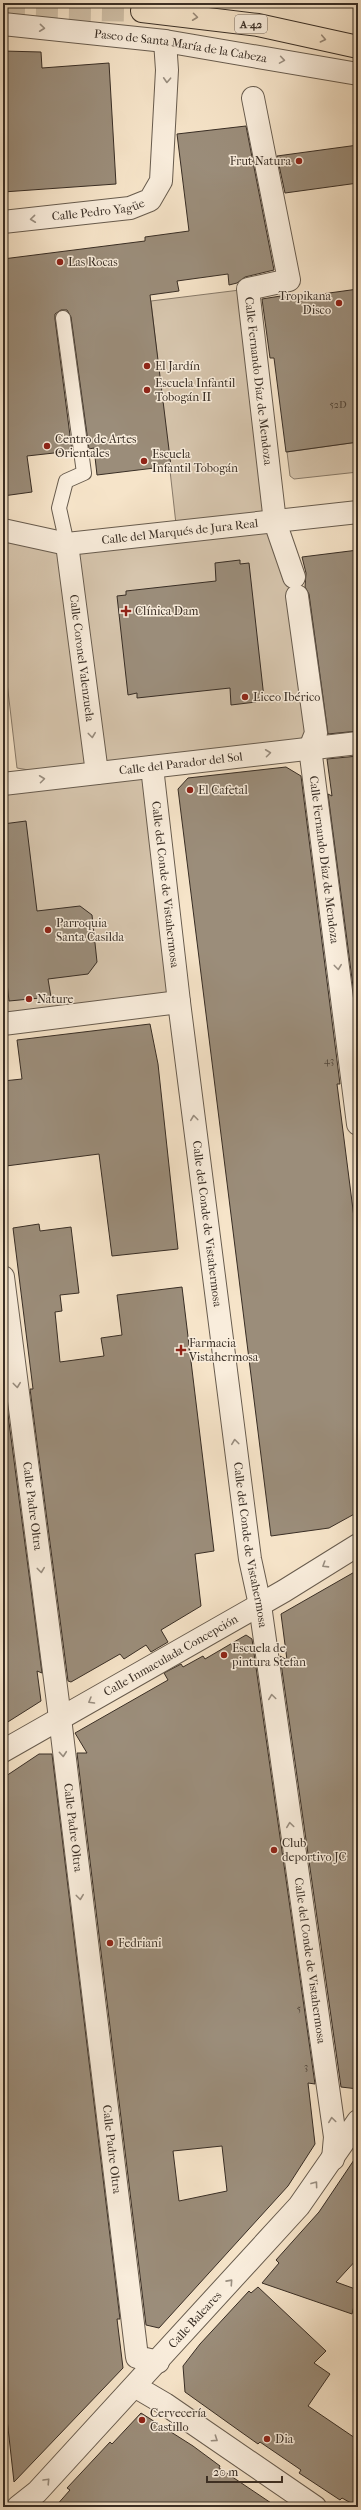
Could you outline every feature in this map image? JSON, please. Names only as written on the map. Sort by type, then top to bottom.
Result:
[{"type":"highway","name":"A-42","points":[[142,11],[258,25],[358,47]]},
{"type":"street","name":"Paseo de Santa María de la Cabeza","points":[[3,24],[165,41],[358,74]]},
{"type":"street","name":"Calle Pedro Yagüe","points":[[3,222],[130,208],[150,200],[162,181],[167,70],[165,41]]},
{"type":"street","name":"Calle Fernando Díaz de Mendoza","points":[[254,98],[289,280],[248,290],[275,522],[295,586],[316,733],[310,748],[358,1124]]},
{"type":"street","name":"Calle del Marqués de Jura Real","points":[[3,530],[67,544],[358,512]]},
{"type":"street","name":"Calle Coronel Valenzuela","points":[[67,544],[97,773]]},
{"type":"street","name":"Calle del Parador del Sol","points":[[3,784],[358,743]]},
{"type":"street","name":"Calle del Conde de Vistahermosa","points":[[152,766],[179,1002],[250,1559],[260,1605],[335,2137],[333,2159]]},
{"type":"street","points":[[3,1024],[179,1002]]},
{"type":"street","name":"Calle Padre Oltra","points":[[3,1277],[60,1718],[137,2357],[158,2362]]},
{"type":"street","name":"Calle Inmaculada Concepción","points":[[3,1751],[260,1605],[358,1545]]},
{"type":"street","name":"Calle Baleares","points":[[18,2507],[37,2492],[136,2387],[299,2206],[358,2121]]},
{"type":"street","points":[[136,2387],[165,2404],[315,2507]]},
{"type":"lane","points":[[63,318],[84,473],[66,480],[59,508],[67,544]]},
{"type":"shaded area","points":[[248,289],[294,577],[310,748],[152,767],[179,1002],[3,1024],[3,784],[64,776],[17,768],[3,648],[3,530],[67,544],[177,533],[151,301]]},
{"type":"shaded area","points":[[358,442],[358,472],[294,479],[290,476],[287,452]]},
{"type":"building","points":[[3,51],[41,52],[42,68],[109,63],[116,184],[3,192]]},
{"type":"building","points":[[246,126],[274,270],[245,277],[237,283],[229,285],[228,274],[177,281],[179,291],[150,295],[171,466],[97,475],[94,448],[89,449],[71,317],[67,310],[61,310],[55,314],[55,319],[72,451],[27,456],[32,492],[3,496],[3,259],[145,241],[145,237],[189,231],[177,134]]},
{"type":"building","points":[[358,145],[358,183],[285,193],[277,156]]},
{"type":"building","points":[[358,289],[358,442],[286,452],[274,358],[270,358],[262,299],[293,294],[293,298]]},
{"type":"building","points":[[358,550],[358,731],[328,734],[309,594],[305,587],[306,573],[302,557]]},
{"type":"building","points":[[240,560],[240,564],[249,563],[264,698],[256,698],[256,702],[231,705],[230,688],[137,698],[137,693],[128,695],[117,596],[126,595],[126,591],[216,581],[215,563]]},
{"type":"building","points":[[358,756],[358,1025],[328,794],[332,796],[327,759]]},
{"type":"building","points":[[286,767],[301,776],[340,1084],[337,1084],[358,1249],[358,1512],[329,1528],[271,1536],[178,789],[188,778]]},
{"type":"building","name":"Parroquia Santa Casilda","points":[[26,821],[37,911],[80,906],[92,915],[97,962],[88,974],[48,979],[51,997],[9,1001],[3,945],[3,824]]},
{"type":"building","points":[[150,1024],[158,1064],[178,1249],[112,1256],[99,1154],[6,1166],[3,1145],[3,1081],[22,1079],[17,1040]]},
{"type":"building","points":[[39,1224],[40,1231],[71,1227],[79,1293],[60,1295],[62,1311],[55,1312],[60,1362],[104,1356],[101,1338],[122,1335],[117,1295],[182,1287],[214,1551],[195,1554],[201,1606],[161,1630],[168,1642],[151,1652],[146,1645],[124,1659],[120,1654],[71,1682],[68,1681],[30,1389],[33,1389],[13,1228]]},
{"type":"building","points":[[3,1392],[5,1392],[42,1673],[37,1671],[41,1701],[3,1725]]},
{"type":"building","points":[[358,1570],[358,2089],[341,2087],[280,1656],[287,1660],[281,1614]]},
{"type":"building","points":[[246,1635],[252,1639],[315,2084],[308,2083],[315,2144],[288,2186],[159,2328],[146,2325],[77,1753],[87,1753],[75,1733],[168,1680],[164,1673],[181,1664],[183,1667],[203,1656],[205,1659]],"holes":[[[222,2146],[227,2191],[179,2201],[173,2151]]]},
{"type":"building","points":[[39,1754],[52,1754],[120,2319],[117,2319],[123,2368],[14,2482],[3,2383],[3,1778]]},
{"type":"building","points":[[358,2154],[358,2258],[336,2282],[358,2290],[352,2314],[262,2283],[279,2263],[276,2260],[319,2212]]},
{"type":"building","points":[[258,2287],[326,2351],[314,2363],[330,2374],[308,2406],[358,2440],[358,2507],[342,2498],[340,2500],[299,2473],[301,2470],[260,2442],[258,2444],[185,2392],[183,2366],[200,2344],[249,2291],[251,2293]]},
{"type":"building","points":[[141,2413],[193,2446],[220,2466],[219,2468],[277,2507],[55,2507],[70,2490],[67,2488],[110,2442],[112,2444]]},
{"type":"tunnel","points":[[3,8],[142,11]]},
{"type":"place","name":"Frut Natura","points":[[299,161]]},
{"type":"place","name":"Las Rocas","points":[[60,262]]},
{"type":"place","name":"Tropikana Disco","points":[[339,303]]},
{"type":"place","name":"El Jardín","points":[[147,366]]},
{"type":"place","name":"Escuela Infantil Tobogán II","points":[[147,390]]},
{"type":"place","name":"Centro de Artes Orientales","points":[[47,446]]},
{"type":"place","name":"Escuela Infantil Tobogán","points":[[144,461]]},
{"type":"place","name":"Clínica Dam","points":[[126,611]]},
{"type":"place","name":"Liceo Ibérico","points":[[245,697]]},
{"type":"place","name":"El Cafetal","points":[[190,790]]},
{"type":"place","name":"Parroquia Santa Casilda","points":[[48,930]]},
{"type":"place","name":"Nature","points":[[29,999]]},
{"type":"place","name":"Farmacia Vistahermosa","points":[[181,1350]]},
{"type":"place","name":"Escuela de pintura Stefan","points":[[224,1655]]},
{"type":"place","name":"Club deportivo JC","points":[[274,1850]]},
{"type":"place","name":"Fedriani","points":[[110,1943]]},
{"type":"place","name":"Cervecería Castillo","points":[[142,2420]]},
{"type":"place","name":"Dia","points":[[267,2439]]}]
